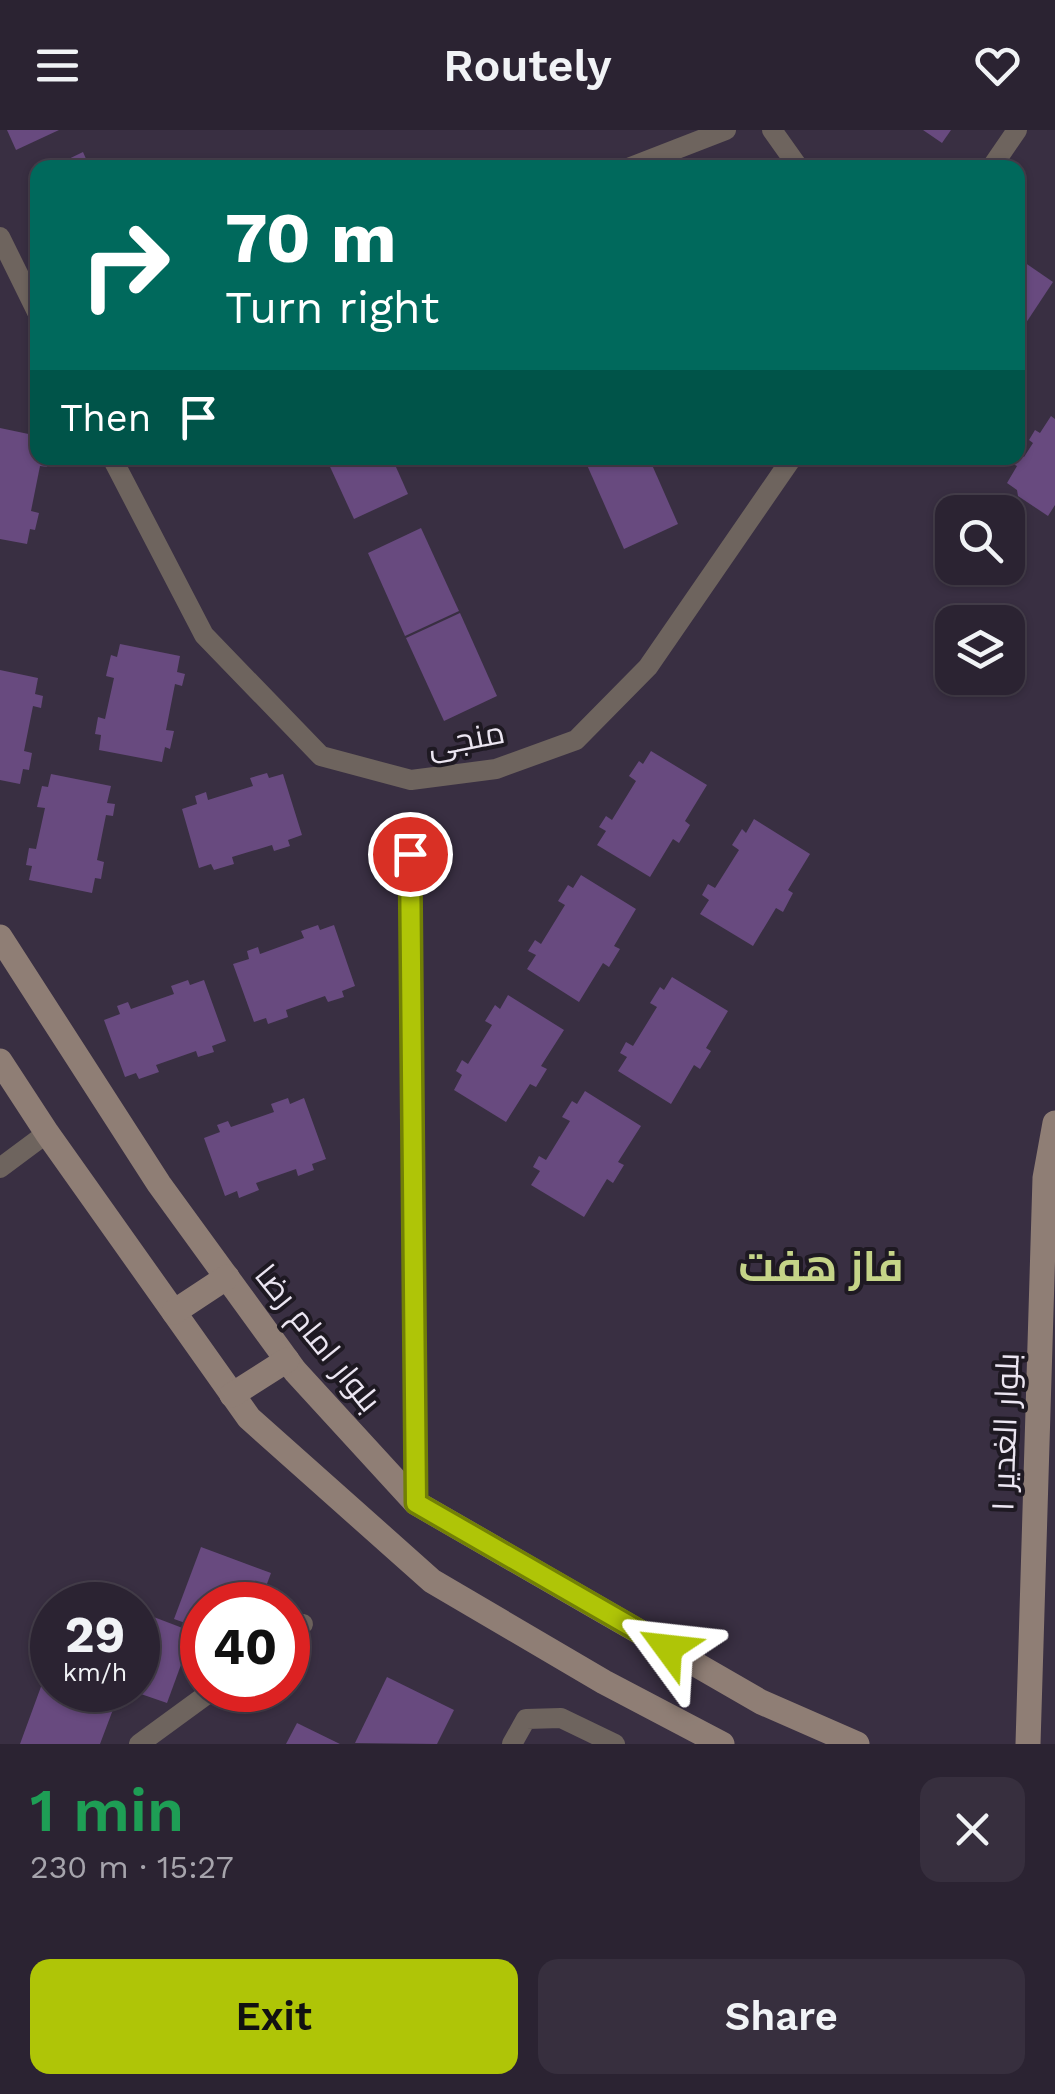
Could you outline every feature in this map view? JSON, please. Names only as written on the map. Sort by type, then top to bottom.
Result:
[{"type":"street","points":[[649,160],[726,130]]},
{"type":"street","points":[[772,130],[793,160]]},
{"type":"street","points":[[996,160],[1017,130]]},
{"type":"street","points":[[0,237],[30,298]]},
{"type":"street","name":"منجی","points":[[116,465],[204,635],[321,756],[411,780],[496,768],[576,740],[648,666],[787,465]]},
{"type":"street","points":[[410,854],[416,1503]]},
{"type":"street","name":"بلوار امام رضا","points":[[0,937],[159,1184],[287,1360],[416,1503],[761,1702],[857,1744]]},
{"type":"street","points":[[0,1062],[249,1418],[432,1582],[604,1682],[722,1744]]},
{"type":"street","name":"بلوار الغدیر ۱","points":[[1028,1744],[1045,1178],[1055,1123]]},
{"type":"street","points":[[0,1168],[47,1134]]},
{"type":"street","points":[[174,1312],[227,1277]]},
{"type":"street","points":[[232,1395],[287,1360]]},
{"type":"street","points":[[139,1744],[183,1712]]},
{"type":"street","points":[[512,1744],[526,1718],[561,1718],[615,1744]]},
{"type":"building","points":[[7,130],[59,130],[16,150]]},
{"type":"building","points":[[923,130],[951,130],[942,143]]},
{"type":"building","points":[[83,152],[86,160],[66,160]]},
{"type":"building","points":[[1025,263],[1053,282],[1025,324]]},
{"type":"building","points":[[1051,416],[1055,419],[1055,505],[1048,516],[1007,483],[1015,465],[1025,465],[1025,455],[1033,443],[1029,440],[1035,430],[1040,433]]},
{"type":"building","points":[[0,428],[30,434],[30,465],[47,465],[40,466],[31,511],[39,513],[27,544],[0,539]]},
{"type":"building","points":[[329,465],[395,465],[408,494],[354,519]]},
{"type":"building","points":[[587,465],[652,465],[678,524],[624,549]]},
{"type":"building","points":[[421,528],[459,611],[405,636],[368,553]]},
{"type":"building","points":[[460,613],[497,696],[444,721],[406,638]]},
{"type":"building","points":[[120,644],[180,656],[177,672],[185,674],[182,686],[175,684],[166,730],[174,731],[162,762],[99,750],[101,735],[95,734],[98,717],[105,719],[114,678],[106,676],[111,655],[117,657]]},
{"type":"building","points":[[0,670],[38,678],[35,694],[43,696],[41,708],[33,706],[24,751],[32,753],[29,770],[23,769],[20,784],[0,780]]},
{"type":"building","points":[[651,751],[707,785],[685,821],[690,825],[679,843],[673,839],[650,877],[597,845],[606,831],[599,827],[606,816],[612,820],[636,781],[629,776]]},
{"type":"building","points":[[267,773],[269,778],[283,774],[302,835],[288,840],[290,846],[274,851],[272,845],[232,857],[234,864],[214,870],[211,864],[199,868],[182,809],[197,804],[195,796],[206,792],[208,800],[253,786],[250,778]]},
{"type":"building","points":[[51,774],[111,786],[107,803],[115,804],[113,816],[106,815],[97,860],[104,862],[101,879],[95,878],[92,893],[29,880],[29,848],[36,849],[45,808],[37,807],[42,786],[48,787]]},
{"type":"building","points":[[754,819],[810,854],[788,890],[793,893],[783,912],[776,908],[753,946],[700,914],[709,900],[702,895],[708,884],[715,888],[739,850],[732,845]]},
{"type":"building","points":[[581,875],[636,909],[614,946],[620,949],[609,967],[603,963],[579,1002],[527,969],[536,955],[528,951],[535,940],[541,944],[565,905],[558,901],[568,885],[573,888]]},
{"type":"building","points":[[318,925],[320,930],[334,925],[355,986],[342,991],[344,997],[328,1002],[325,996],[286,1010],[288,1017],[268,1024],[266,1018],[254,1022],[233,964],[249,959],[247,951],[258,947],[260,954],[304,938],[301,931]]},
{"type":"building","points":[[672,977],[728,1011],[706,1048],[711,1051],[700,1069],[694,1065],[671,1104],[618,1071],[627,1057],[620,1053],[626,1042],[633,1046],[657,1007],[650,1003]]},
{"type":"building","points":[[188,980],[190,985],[204,980],[226,1041],[212,1046],[214,1052],[198,1057],[196,1051],[156,1065],[159,1072],[139,1079],[136,1073],[125,1077],[104,1020],[120,1014],[117,1006],[128,1002],[131,1009],[174,994],[171,986]]},
{"type":"building","points":[[508,995],[564,1030],[541,1066],[547,1069],[536,1087],[530,1084],[506,1122],[454,1090],[462,1075],[456,1071],[462,1060],[468,1064],[492,1025],[485,1021],[495,1005],[500,1009]]},
{"type":"building","points":[[585,1091],[641,1126],[618,1162],[624,1165],[613,1183],[607,1179],[584,1217],[531,1185],[540,1171],[533,1167],[539,1156],[546,1160],[570,1121],[562,1117],[572,1101],[577,1104]]},
{"type":"building","points":[[288,1098],[290,1104],[304,1098],[326,1159],[312,1164],[314,1170],[298,1176],[296,1169],[256,1183],[259,1190],[239,1198],[237,1191],[225,1196],[204,1138],[220,1132],[217,1125],[228,1121],[231,1127],[274,1112],[271,1104]]},
{"type":"building","points":[[201,1547],[271,1573],[268,1582],[188,1582]]},
{"type":"building","points":[[160,1619],[180,1627],[180,1668],[167,1703],[160,1701]]},
{"type":"building","points":[[387,1677],[454,1710],[437,1744],[355,1743]]},
{"type":"building","points":[[32,1712],[112,1712],[100,1744],[20,1744]]},
{"type":"building","points":[[297,1723],[340,1744],[286,1744]]},
{"type":"district","name":"فاز هفت","points":[[821,1266]]},
{"type":"route","points":[[410,854],[416,1503],[668,1648]]}]
